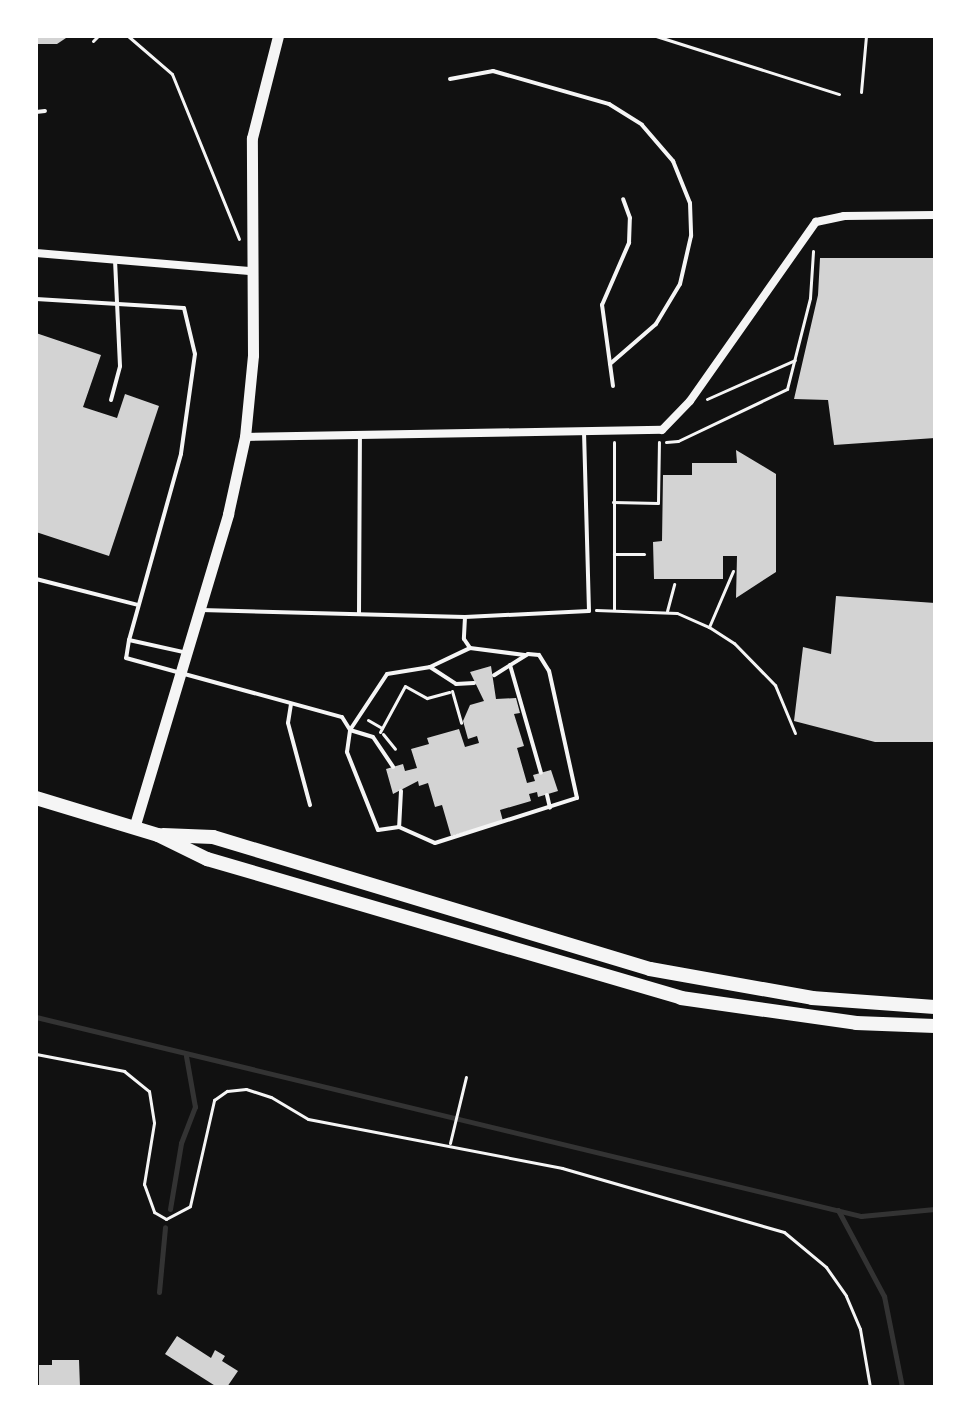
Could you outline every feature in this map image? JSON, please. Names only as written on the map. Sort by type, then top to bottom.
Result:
[{"type":"highway","points":[[36,798],[158,835],[207,859],[681,998],[856,1023],[935,1026]]},
{"type":"highway","points":[[158,835],[213,837],[650,969],[812,998],[935,1007]]},
{"type":"street","points":[[134,828],[199,610],[245,437],[253,355],[252,138],[278,36]]},
{"type":"street","points":[[245,437],[667,428],[816,222],[844,216],[935,215]]},
{"type":"street","points":[[36,253],[252,271]]},
{"type":"lane","points":[[450,79],[493,71],[609,104],[642,125],[673,161],[690,203],[691,236],[680,284],[656,324],[610,364]]},
{"type":"lane","points":[[36,112],[45,111]]},
{"type":"lane","points":[[613,386],[602,305],[606,286],[629,243],[630,218],[623,199]]},
{"type":"lane","points":[[111,400],[120,366],[115,260]]},
{"type":"lane","points":[[36,299],[184,308],[195,354],[181,454],[126,658],[342,717],[350,730],[375,740],[393,767]]},
{"type":"lane","points":[[199,610],[465,617],[589,610],[584,432]]},
{"type":"lane","points":[[359,614],[360,436]]},
{"type":"lane","points":[[36,579],[138,605]]},
{"type":"lane","points":[[465,617],[464,639],[470,648]]},
{"type":"lane","points":[[129,640],[186,652]]},
{"type":"lane","points":[[470,648],[527,655],[539,655],[549,671],[578,784],[577,798],[435,843],[399,827],[378,830],[371,823],[347,752],[350,730],[362,717],[387,674],[430,667],[470,648]]},
{"type":"lane","points":[[494,675],[527,655]]},
{"type":"lane","points":[[510,665],[541,773]]},
{"type":"lane","points":[[430,667],[456,684],[474,683]]},
{"type":"lane","points":[[291,704],[288,723],[310,805]]},
{"type":"lane","points":[[399,827],[401,791]]},
{"type":"lane","points":[[547,795],[550,809]]},
{"type":"path","points":[[93,41],[98,36]]},
{"type":"path","points":[[128,36],[172,74],[241,243]]},
{"type":"path","points":[[656,36],[839,94]]},
{"type":"path","points":[[861,92],[866,36]]},
{"type":"path","points":[[643,442],[678,441],[787,389],[810,298],[813,251]]},
{"type":"path","points":[[705,400],[795,360]]},
{"type":"path","points":[[614,609],[613,442],[628,442]]},
{"type":"path","points":[[613,502],[658,503],[659,442]]},
{"type":"path","points":[[614,554],[644,554]]},
{"type":"path","points":[[709,627],[733,571]]},
{"type":"path","points":[[667,611],[674,584]]},
{"type":"path","points":[[589,610],[667,611],[709,627],[734,643],[775,685],[795,733]]},
{"type":"path","points":[[375,740],[405,686],[427,698],[460,689]]},
{"type":"path","points":[[452,691],[461,723]]},
{"type":"path","points":[[362,717],[382,728]]},
{"type":"path","points":[[36,1054],[124,1071],[149,1091],[154,1123],[144,1184],[154,1212],[166,1219],[190,1206],[214,1100],[227,1091],[246,1089],[271,1097],[308,1119],[450,1143],[632,1185],[784,1232],[826,1267],[846,1296],[860,1329],[870,1387]]},
{"type":"path","points":[[450,1143],[466,1077]]},
{"type":"building","points":[[36,36],[69,36],[57,44],[36,44]]},
{"type":"building","points":[[820,258],[935,258],[935,438],[834,445],[828,400],[794,399],[818,295]]},
{"type":"building","points":[[36,333],[101,355],[83,407],[117,418],[125,394],[159,406],[109,556],[36,532]]},
{"type":"building","points":[[736,450],[776,474],[776,572],[736,598],[737,556],[723,556],[723,579],[654,579],[653,542],[662,541],[663,475],[692,475],[692,463],[737,463]]},
{"type":"building","points":[[836,596],[935,603],[935,742],[875,742],[794,721],[803,647],[831,654]]},
{"type":"building","points":[[491,666],[496,699],[516,698],[520,713],[514,714],[524,746],[517,748],[527,783],[535,781],[533,775],[551,770],[558,791],[538,797],[537,792],[529,794],[531,801],[500,810],[503,821],[451,836],[442,805],[435,807],[428,783],[419,786],[418,781],[393,794],[386,769],[403,764],[405,771],[417,768],[411,749],[429,744],[427,738],[459,729],[465,747],[479,743],[477,736],[468,739],[463,721],[470,705],[484,701],[470,672]]},
{"type":"building","points":[[177,1336],[211,1358],[215,1350],[225,1356],[222,1361],[238,1371],[227,1387],[217,1387],[165,1354]]},
{"type":"building","points":[[52,1360],[79,1360],[80,1387],[39,1386],[39,1365],[52,1365]]},
{"type":"waterway","points":[[36,1017],[861,1216],[935,1209]]},
{"type":"waterway","points":[[170,1209],[181,1143],[195,1107],[186,1056]]},
{"type":"waterway","points":[[838,1210],[884,1296],[902,1387]]},
{"type":"waterway","points":[[159,1292],[165,1227]]}]
